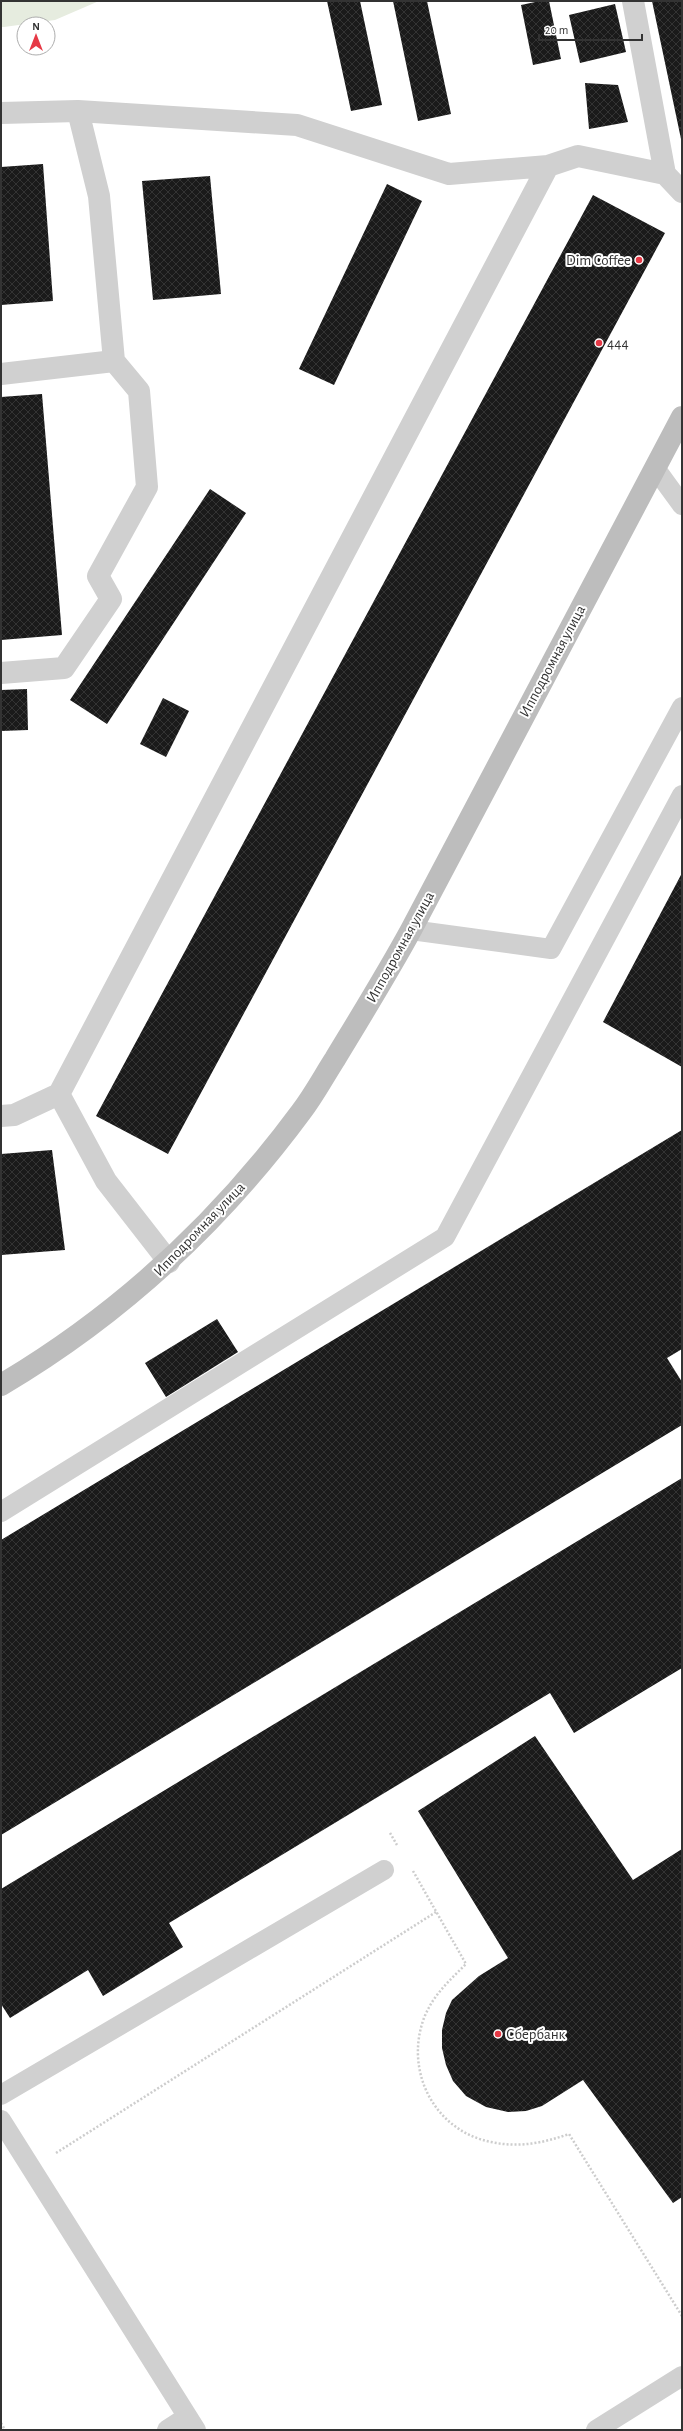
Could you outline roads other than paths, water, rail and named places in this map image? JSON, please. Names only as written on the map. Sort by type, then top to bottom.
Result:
[{"type":"street","points":[[633,1],[665,174],[682,192]]},
{"type":"street","points":[[1,113],[78,111],[297,125],[449,174],[548,166],[578,156],[665,174]]},
{"type":"street","points":[[1,673],[64,668],[111,599],[98,576],[147,487],[139,391],[114,360],[98,196],[78,111]]},
{"type":"street","points":[[1,1116],[14,1115],[59,1094],[548,166]]},
{"type":"street","points":[[1,374],[114,360]]},
{"type":"street","name":"Ипподромная улица","points":[[1,1385],[25,1371],[133,1293],[169,1262],[228,1203],[302,1111],[377,991],[411,930],[682,417]]},
{"type":"street","points":[[59,1094],[106,1181],[169,1262]]},
{"type":"lane","points":[[655,468],[682,505]]},
{"type":"lane","points":[[411,930],[551,949],[682,707]]},
{"type":"lane","points":[[1,1512],[445,1237],[682,795]]},
{"type":"lane","points":[[1,2095],[384,1870]]},
{"type":"lane","points":[[1,2120],[191,2424],[167,2430]]},
{"type":"lane","points":[[596,2430],[682,2376]]},
{"type":"place","name":"Dim Coffee","points":[[639,260]]},
{"type":"place","name":"444","points":[[599,343]]},
{"type":"place","name":"Сбербанк","points":[[498,2034]]}]
